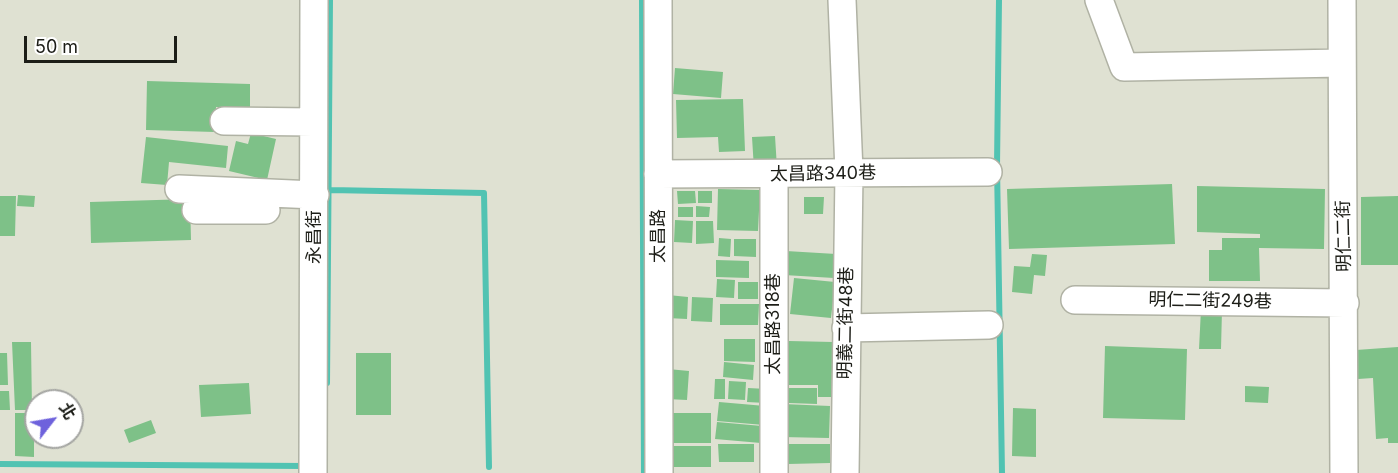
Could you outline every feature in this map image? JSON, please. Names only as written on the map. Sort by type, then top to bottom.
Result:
[{"type":"street","name":"永昌街","points":[[313,473],[315,0]]},
{"type":"street","name":"太昌路","points":[[658,0],[659,473]]},
{"type":"street","name":"明義二街48巷","points":[[842,0],[849,172],[845,473]]},
{"type":"street","points":[[1099,0],[1124,67],[1342,63]]},
{"type":"street","name":"明仁二街","points":[[1342,0],[1344,473]]},
{"type":"street","points":[[224,121],[313,122]]},
{"type":"street","name":"太昌路340巷","points":[[658,174],[988,172]]},
{"type":"street","name":"太昌路318巷","points":[[774,175],[774,473]]},
{"type":"street","points":[[178,189],[315,203]]},
{"type":"street","points":[[196,210],[315,203]]},
{"type":"street","name":"明仁二街249巷","points":[[1075,300],[1345,303]]},
{"type":"street","points":[[846,328],[989,325]]},
{"type":"building","points":[[675,68],[723,72],[721,98],[673,94]]},
{"type":"building","points":[[147,81],[250,84],[250,107],[216,107],[215,132],[146,130]]},
{"type":"building","points":[[743,99],[745,151],[719,152],[718,137],[677,138],[676,100]]},
{"type":"building","points":[[251,133],[276,139],[267,180],[229,171],[236,141],[248,144]]},
{"type":"building","points":[[775,136],[777,168],[754,169],[752,137]]},
{"type":"building","points":[[146,137],[228,146],[226,168],[169,162],[167,185],[141,183]]},
{"type":"building","points":[[1172,184],[1175,244],[1009,249],[1007,189]]},
{"type":"building","points":[[1197,186],[1325,189],[1324,249],[1259,248],[1260,281],[1209,281],[1209,250],[1222,250],[1222,238],[1260,238],[1260,234],[1197,232]]},
{"type":"building","points":[[718,189],[760,190],[758,231],[717,230]]},
{"type":"building","points":[[677,191],[695,191],[696,203],[678,204]]},
{"type":"building","points":[[698,191],[712,191],[712,203],[698,203]]},
{"type":"building","points":[[18,195],[35,196],[34,207],[17,206]]},
{"type":"building","points":[[0,196],[16,196],[15,236],[0,236]]},
{"type":"building","points":[[1398,196],[1398,265],[1361,265],[1361,197]]},
{"type":"building","points":[[804,197],[824,197],[823,214],[804,214]]},
{"type":"building","points":[[190,199],[191,240],[91,243],[90,202]]},
{"type":"building","points":[[696,206],[710,207],[709,217],[696,217]]},
{"type":"building","points":[[678,207],[693,207],[693,217],[678,217]]},
{"type":"building","points":[[675,220],[693,221],[692,243],[674,242]]},
{"type":"building","points":[[696,221],[713,221],[714,243],[696,244]]},
{"type":"building","points":[[719,238],[731,239],[730,257],[718,256]]},
{"type":"building","points":[[734,239],[756,239],[756,257],[734,256]]},
{"type":"building","points":[[786,251],[836,254],[834,278],[784,275]]},
{"type":"building","points":[[1032,254],[1047,255],[1045,276],[1034,275],[1032,294],[1012,292],[1014,266],[1030,267]]},
{"type":"building","points":[[716,260],[749,261],[749,278],[716,277]]},
{"type":"building","points":[[794,278],[835,282],[831,318],[790,314]]},
{"type":"building","points":[[717,279],[735,280],[734,298],[716,297]]},
{"type":"building","points":[[738,282],[758,282],[758,299],[738,299]]},
{"type":"building","points":[[668,295],[688,297],[687,319],[667,318]]},
{"type":"building","points":[[692,297],[713,298],[712,322],[691,321]]},
{"type":"building","points":[[720,304],[759,304],[758,325],[720,325]]},
{"type":"building","points":[[1201,309],[1222,310],[1221,349],[1199,349]]},
{"type":"building","points":[[724,339],[755,339],[755,362],[724,361]]},
{"type":"building","points":[[789,341],[833,342],[831,397],[818,397],[818,385],[788,385]]},
{"type":"building","points":[[12,342],[31,342],[32,389],[24,389],[24,410],[15,410]]},
{"type":"building","points":[[1105,346],[1187,349],[1185,420],[1103,418]]},
{"type":"building","points":[[1398,347],[1398,443],[1388,443],[1388,438],[1376,439],[1373,378],[1358,379],[1356,350]]},
{"type":"building","points":[[0,353],[7,353],[8,385],[0,385]]},
{"type":"building","points":[[356,353],[391,353],[391,415],[356,415]]},
{"type":"building","points":[[724,362],[754,365],[753,380],[723,377]]},
{"type":"building","points":[[668,369],[689,371],[687,400],[666,399]]},
{"type":"building","points":[[715,379],[725,379],[725,399],[714,399]]},
{"type":"building","points":[[729,381],[746,382],[745,400],[728,399]]},
{"type":"building","points":[[249,383],[251,414],[201,417],[199,385]]},
{"type":"building","points":[[1245,386],[1269,387],[1268,403],[1245,402]]},
{"type":"building","points":[[748,388],[767,389],[766,403],[747,402]]},
{"type":"building","points":[[789,388],[817,388],[817,404],[789,403]]},
{"type":"building","points":[[0,391],[9,391],[10,410],[0,410]]},
{"type":"building","points":[[719,402],[765,406],[764,425],[717,421]]},
{"type":"building","points":[[783,404],[830,406],[829,438],[782,437]]},
{"type":"building","points":[[1013,408],[1036,409],[1036,457],[1012,456]]},
{"type":"building","points":[[15,413],[24,413],[24,449],[34,449],[34,457],[15,456]]},
{"type":"building","points":[[666,413],[711,413],[711,443],[666,443]]},
{"type":"building","points":[[151,420],[156,433],[129,443],[124,430]]},
{"type":"building","points":[[717,422],[762,426],[761,443],[715,439]]},
{"type":"building","points":[[718,444],[754,444],[754,462],[719,462]]},
{"type":"building","points":[[788,444],[830,444],[830,463],[788,464]]},
{"type":"building","points":[[669,446],[711,446],[711,467],[669,467]]},
{"type":"waterway","points":[[327,383],[330,0]]},
{"type":"waterway","points":[[642,0],[644,473]]},
{"type":"waterway","points":[[999,0],[997,166],[1002,473]]},
{"type":"waterway","points":[[330,190],[484,193],[489,467]]},
{"type":"waterway","points":[[0,464],[305,466]]}]
